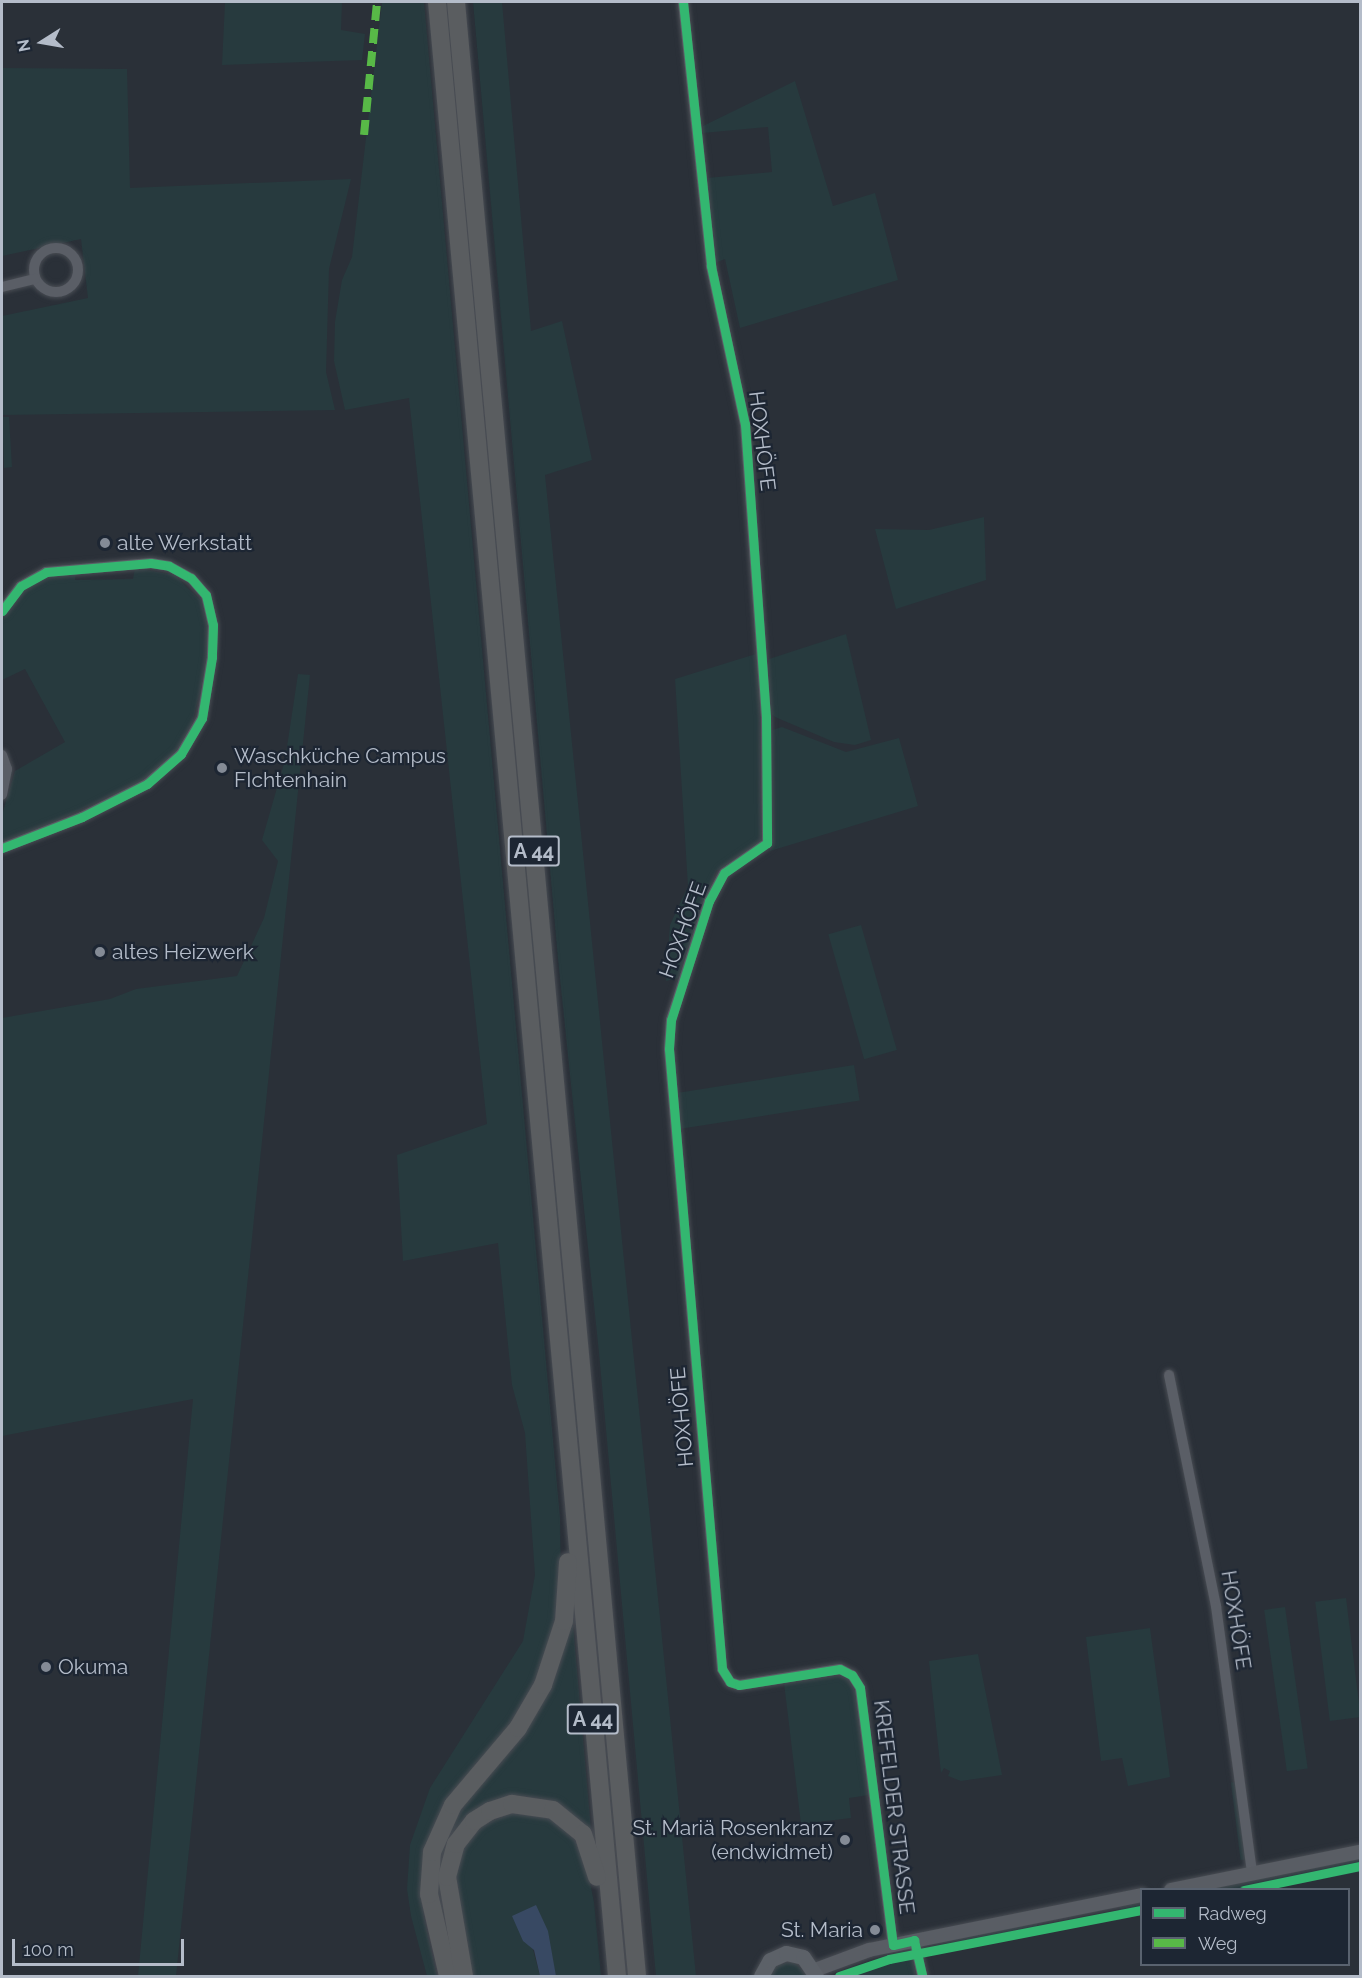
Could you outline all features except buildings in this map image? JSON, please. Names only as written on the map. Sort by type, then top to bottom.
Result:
[{"type":"highway","name":"A 44","points":[[436,2],[572,1485],[609,1953],[617,1977]]},
{"type":"highway","name":"A 44","points":[[456,2],[624,1839],[639,1951],[637,1977]]},
{"type":"highway","points":[[448,1977],[439,1946],[429,1894],[432,1852],[453,1805],[518,1728],[550,1669],[566,1611],[572,1485]]},
{"type":"highway","points":[[464,1977],[447,1890],[451,1855],[474,1821],[496,1808],[512,1804],[550,1808],[570,1820],[583,1834],[597,1872],[609,1953],[608,1977]]},
{"type":"highway","points":[[439,1946],[442,1977]]},
{"type":"highway","points":[[639,1951],[646,1977]]},
{"type":"main road","points":[[1181,1888],[1360,1852]]},
{"type":"main road","name":"KREFELDER STRASSE","points":[[816,1973],[847,1956],[914,1940],[1140,1895]]},
{"type":"main road","points":[[760,1977],[770,1960],[786,1953],[803,1957],[816,1973]]},
{"type":"street","name":"HOXHÖFE","points":[[683,2],[711,266],[745,424],[766,717],[767,843],[724,873],[709,901],[671,1020],[669,1050],[722,1669],[730,1682],[739,1685],[840,1669],[852,1675],[860,1688]]},
{"type":"street","points":[[65,249],[78,263],[72,286],[55,293],[43,289],[35,279],[38,259],[44,251],[65,249]]},
{"type":"street","points":[[2,287],[35,279]]},
{"type":"street","points":[[2,611],[21,586],[46,572],[151,563],[169,566],[191,578],[206,595],[213,625],[212,657],[202,718],[181,754],[147,784],[81,817],[2,848]]},
{"type":"street","points":[[2,755],[7,769],[2,795]]},
{"type":"street","name":"HOXHÖFE","points":[[1169,1375],[1216,1606],[1252,1873]]},
{"type":"street","name":"KREFELDER STRASSE","points":[[860,1688],[893,1945]]},
{"type":"street","points":[[914,1940],[922,1977]]},
{"type":"green space","points":[[225,2],[342,2],[341,30],[365,34],[362,60],[222,65]]},
{"type":"green space","points":[[382,2],[424,2],[560,1518],[561,1583],[554,1632],[541,1673],[525,1703],[425,1851],[421,1881],[424,1917],[437,1976],[427,1976],[411,1916],[407,1889],[410,1845],[430,1788],[523,1641],[535,1575],[525,1433],[512,1385],[498,1243],[403,1261],[397,1155],[487,1124],[409,398],[345,410],[334,361],[335,322],[342,280],[352,257]]},
{"type":"green space","points":[[473,2],[502,2],[531,331],[562,321],[592,460],[545,475],[696,1976],[656,1976],[599,1353],[558,959]]},
{"type":"green space","points":[[2,68],[127,69],[130,188],[351,179],[329,269],[326,372],[335,410],[2,415],[2,316],[88,298],[81,239],[2,256]]},
{"type":"green space","points":[[795,81],[833,206],[875,193],[898,280],[740,328],[725,259],[715,263],[707,178],[772,172],[768,127],[703,133],[703,126]]},
{"type":"green space","points":[[2,417],[9,417],[12,467],[4,468]]},
{"type":"green space","points":[[984,517],[986,580],[896,609],[875,529],[929,530]]},
{"type":"green space","points":[[135,568],[174,575],[200,600],[208,623],[208,658],[191,728],[176,752],[142,781],[2,846],[2,815],[15,771],[65,742],[25,669],[2,680],[2,621],[17,597],[38,579],[76,571],[75,580],[133,579]]},
{"type":"green space","points":[[846,634],[871,740],[855,745],[834,742],[775,717],[768,710],[769,659]]},
{"type":"green space","points":[[759,653],[761,845],[716,871],[678,978],[666,981],[670,925],[688,886],[675,679]]},
{"type":"green space","points":[[298,674],[310,675],[176,1976],[138,1976],[193,1399],[2,1436],[2,1018],[110,999],[136,989],[237,976],[264,918],[278,861],[262,840],[285,760]]},
{"type":"green space","points":[[782,727],[846,752],[899,738],[918,806],[770,851],[769,731]]},
{"type":"green space","points":[[861,925],[897,1050],[864,1059],[828,934]]},
{"type":"green space","points":[[854,1065],[860,1101],[681,1129],[675,1093]]},
{"type":"green space","points":[[1346,1598],[1360,1717],[1330,1721],[1315,1602]]},
{"type":"green space","points":[[1285,1607],[1308,1768],[1287,1771],[1264,1610]]},
{"type":"green space","points":[[572,1613],[592,1841],[520,1799],[452,1844],[455,1976],[438,1891],[443,1844],[462,1803],[520,1732]]},
{"type":"green space","points":[[1150,1628],[1170,1777],[1128,1786],[1122,1758],[1101,1761],[1086,1637]]},
{"type":"green space","points":[[978,1654],[1002,1775],[961,1781],[948,1776],[950,1771],[944,1768],[941,1773],[929,1661]]},
{"type":"green space","points":[[841,1675],[850,1679],[857,1693],[869,1795],[849,1798],[851,1818],[801,1824],[784,1683]]},
{"type":"green space","points":[[1236,1782],[1246,1859],[1241,1860],[1231,1783]]},
{"type":"green space","points":[[514,1812],[538,1812],[556,1821],[583,1849],[594,1902],[601,1976],[556,1976],[548,1943],[532,1946],[540,1976],[472,1976],[454,1876],[464,1843],[480,1826]]},
{"type":"green space","points":[[1360,1858],[1360,1872],[1276,1888],[1215,1888]]},
{"type":"green space","points":[[1140,1902],[1140,1915],[1115,1921],[1120,1907]]},
{"type":"green space","points":[[1037,1923],[1038,1935],[932,1944],[931,1932]]},
{"type":"green space","points":[[905,1950],[913,1960],[916,1976],[833,1976]]},
{"type":"green space","points":[[792,1961],[809,1976],[770,1976],[776,1966]]},
{"type":"water","points":[[536,1905],[548,1931],[556,1976],[540,1976],[534,1950],[523,1941],[512,1916]]},
{"type":"marked path","points":[[364,135],[377,2]]},
{"type":"cycle path","points":[[683,2],[711,266],[745,424],[766,717],[767,843],[724,873],[709,901],[671,1020],[669,1049],[722,1669],[730,1682],[739,1685],[840,1669],[852,1675],[860,1688],[893,1945],[914,1940],[922,1976]]},
{"type":"cycle path","points":[[2,611],[21,586],[46,572],[151,563],[169,566],[191,578],[206,595],[213,625],[212,657],[202,718],[181,754],[147,784],[82,817],[2,848]]},
{"type":"cycle path","points":[[1254,1888],[1360,1866]]},
{"type":"cycle path","points":[[839,1976],[889,1959],[1140,1910]]},
{"type":"place","name":"alte Werkstatt","points":[[105,543]]},
{"type":"place","name":"Waschküche Campus FIchtenhain","points":[[222,768]]},
{"type":"place","name":"altes Heizwerk","points":[[100,952]]},
{"type":"place","name":"Okuma","points":[[46,1667]]},
{"type":"place","name":"St. Mariä Rosenkranz (endwidmet)","points":[[845,1840]]},
{"type":"place","name":"St. Maria","points":[[875,1930]]}]
